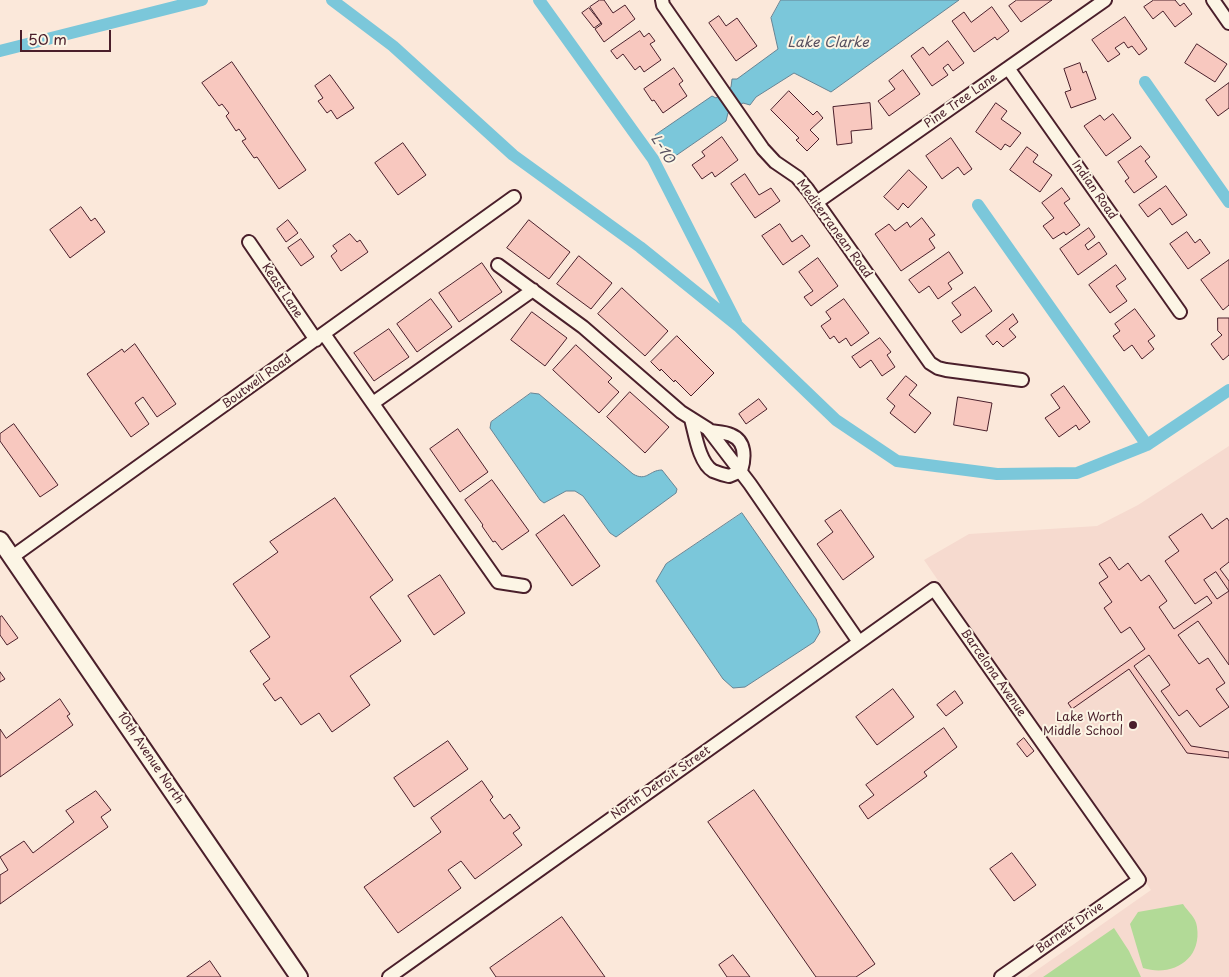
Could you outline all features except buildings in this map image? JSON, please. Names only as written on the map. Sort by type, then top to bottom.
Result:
[{"type":"street","name":"Mediterranean Road","points":[[662,0],[663,5],[768,156],[797,178],[808,190],[930,363],[946,370],[1022,380]]},
{"type":"street","name":"Pine Tree Lane","points":[[817,202],[1104,0]]},
{"type":"street","points":[[1213,0],[1229,23]]},
{"type":"street","name":"Indian Road","points":[[1008,68],[1180,312]]},
{"type":"street","name":"Boutwell Road","points":[[6,561],[514,196]]},
{"type":"street","name":"Keast Lane","points":[[249,242],[320,337],[373,403],[498,582],[524,586]]},
{"type":"street","points":[[498,265],[583,327],[680,412],[710,431],[741,472],[859,642]]},
{"type":"street","points":[[373,403],[533,290]]},
{"type":"street","points":[[691,419],[700,452],[712,470],[729,476],[741,472]]},
{"type":"street","points":[[710,431],[731,435],[739,441],[744,448],[741,472]]},
{"type":"street","points":[[700,452],[719,442]]},
{"type":"street","name":"10th Avenue North","points":[[0,540],[6,561],[299,977]]},
{"type":"street","name":"North Detroit Street","points":[[389,977],[934,589]]},
{"type":"street","name":"Barcelona Avenue","points":[[934,589],[1139,880]]},
{"type":"street","name":"Barnett Drive","points":[[1001,977],[1139,880]]},
{"type":"shaded area","name":"Lake Worth Middle School","points":[[1229,446],[1229,977],[1027,977],[1151,890],[924,560],[969,534],[1097,526],[1138,505]]},
{"type":"green space","points":[[1183,904],[1193,917],[1197,927],[1195,949],[1190,957],[1174,968],[1154,970],[1143,968],[1130,924],[1138,912]]},
{"type":"green space","points":[[1114,928],[1129,951],[1141,977],[1043,977]]},
{"type":"water","name":"Lake Clarke","points":[[781,0],[959,0],[831,92],[794,73],[756,97],[750,105],[743,103],[728,113],[726,121],[671,159],[655,135],[712,96],[716,98],[731,87],[732,79],[737,79],[778,49],[771,18]]},
{"type":"water","points":[[531,393],[539,394],[633,474],[642,477],[662,470],[677,489],[676,493],[616,537],[610,533],[583,496],[575,491],[566,491],[544,503],[490,428],[491,422]]},
{"type":"water","points":[[742,513],[816,619],[820,632],[814,642],[745,687],[733,688],[723,679],[656,581],[666,564]]},
{"type":"waterway","points":[[0,51],[202,0]]},
{"type":"waterway","points":[[332,0],[393,46],[513,155],[640,247],[738,326],[836,420],[897,461],[997,474],[1077,473],[1147,445],[1229,390]]},
{"type":"waterway","name":"L-10","points":[[539,0],[653,159],[736,322]]},
{"type":"waterway","points":[[1145,82],[1229,202]]},
{"type":"waterway","points":[[978,205],[1147,445]]},
{"type":"place","name":"Lake Worth Middle School","points":[[1133,725]]}]
